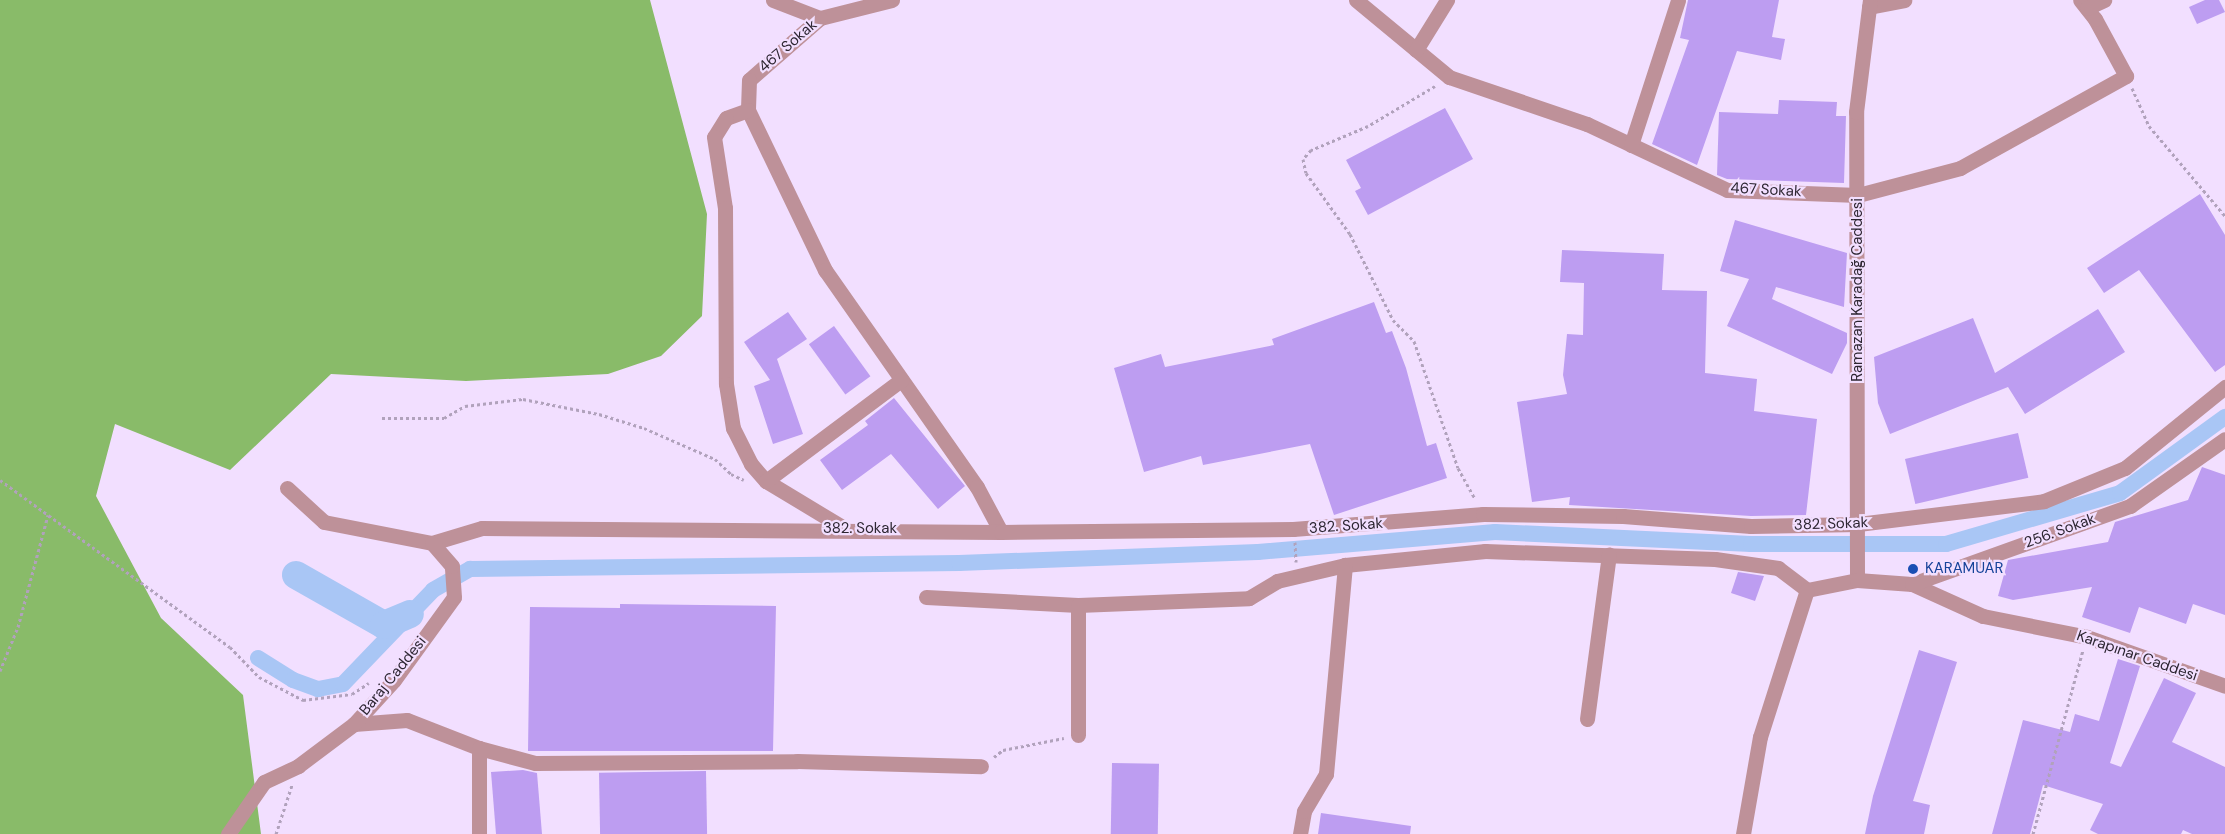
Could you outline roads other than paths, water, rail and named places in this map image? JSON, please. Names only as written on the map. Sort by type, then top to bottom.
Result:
[{"type":"street","points":[[773,0],[820,18]]},
{"type":"street","name":"467 Sokak","points":[[1356,0],[1449,77],[1587,124],[1727,190],[1858,195],[1960,168],[2126,76],[2084,4]]},
{"type":"street","points":[[1416,50],[1447,0]]},
{"type":"street","points":[[1631,145],[1678,0]]},
{"type":"street","points":[[1869,3],[1904,0]]},
{"type":"street","points":[[2084,4],[2104,0]]},
{"type":"street","name":"467 Sokak","points":[[748,110],[749,80],[820,18],[884,1]]},
{"type":"street","name":"Ramazan Karadağ Caddesi","points":[[1857,580],[1858,195],[1856,112],[1869,3]]},
{"type":"street","points":[[846,529],[766,481],[751,464],[733,428],[726,384],[725,208],[714,136],[726,118],[748,110],[825,270],[977,487],[1001,532]]},
{"type":"street","points":[[766,481],[901,380]]},
{"type":"street","name":"382. Sokak","points":[[432,543],[482,528],[596,531],[846,529],[1001,532],[1323,528],[1483,514],[1623,516],[1751,526],[1858,524],[2044,501],[2125,468],[2225,387]]},
{"type":"street","name":"256. Sokak","points":[[1807,590],[1857,580],[1912,584],[2130,506],[2225,439]]},
{"type":"street","points":[[287,488],[324,522],[432,543]]},
{"type":"street","name":"Baraj Caddesi","points":[[228,834],[264,782],[298,766],[354,724],[394,680],[453,594],[452,566],[432,543]]},
{"type":"street","points":[[926,597],[1078,605],[1249,598],[1277,581],[1345,565],[1485,551],[1715,559],[1778,568],[1807,590],[1760,737],[1743,834]]},
{"type":"street","points":[[1587,719],[1609,554]]},
{"type":"street","points":[[1300,834],[1304,811],[1326,774],[1345,565]]},
{"type":"street","name":"Karapınar Caddesi","points":[[1912,584],[1983,616],[2087,637],[2225,686]]},
{"type":"street","points":[[1078,605],[1078,735]]},
{"type":"street","points":[[354,724],[407,720],[479,748],[535,763],[797,761],[981,766]]},
{"type":"street","points":[[478,834],[479,748]]},
{"type":"waterway","points":[[258,658],[293,680],[318,689],[343,684],[433,590],[470,569],[959,563],[1258,552],[1495,532],[1751,544],[1946,544],[2120,493],[2225,417]]},
{"type":"waterway","points":[[296,575],[384,625],[410,614]]},
{"type":"place","name":"KARAMUAR","points":[[1913,569]]}]
